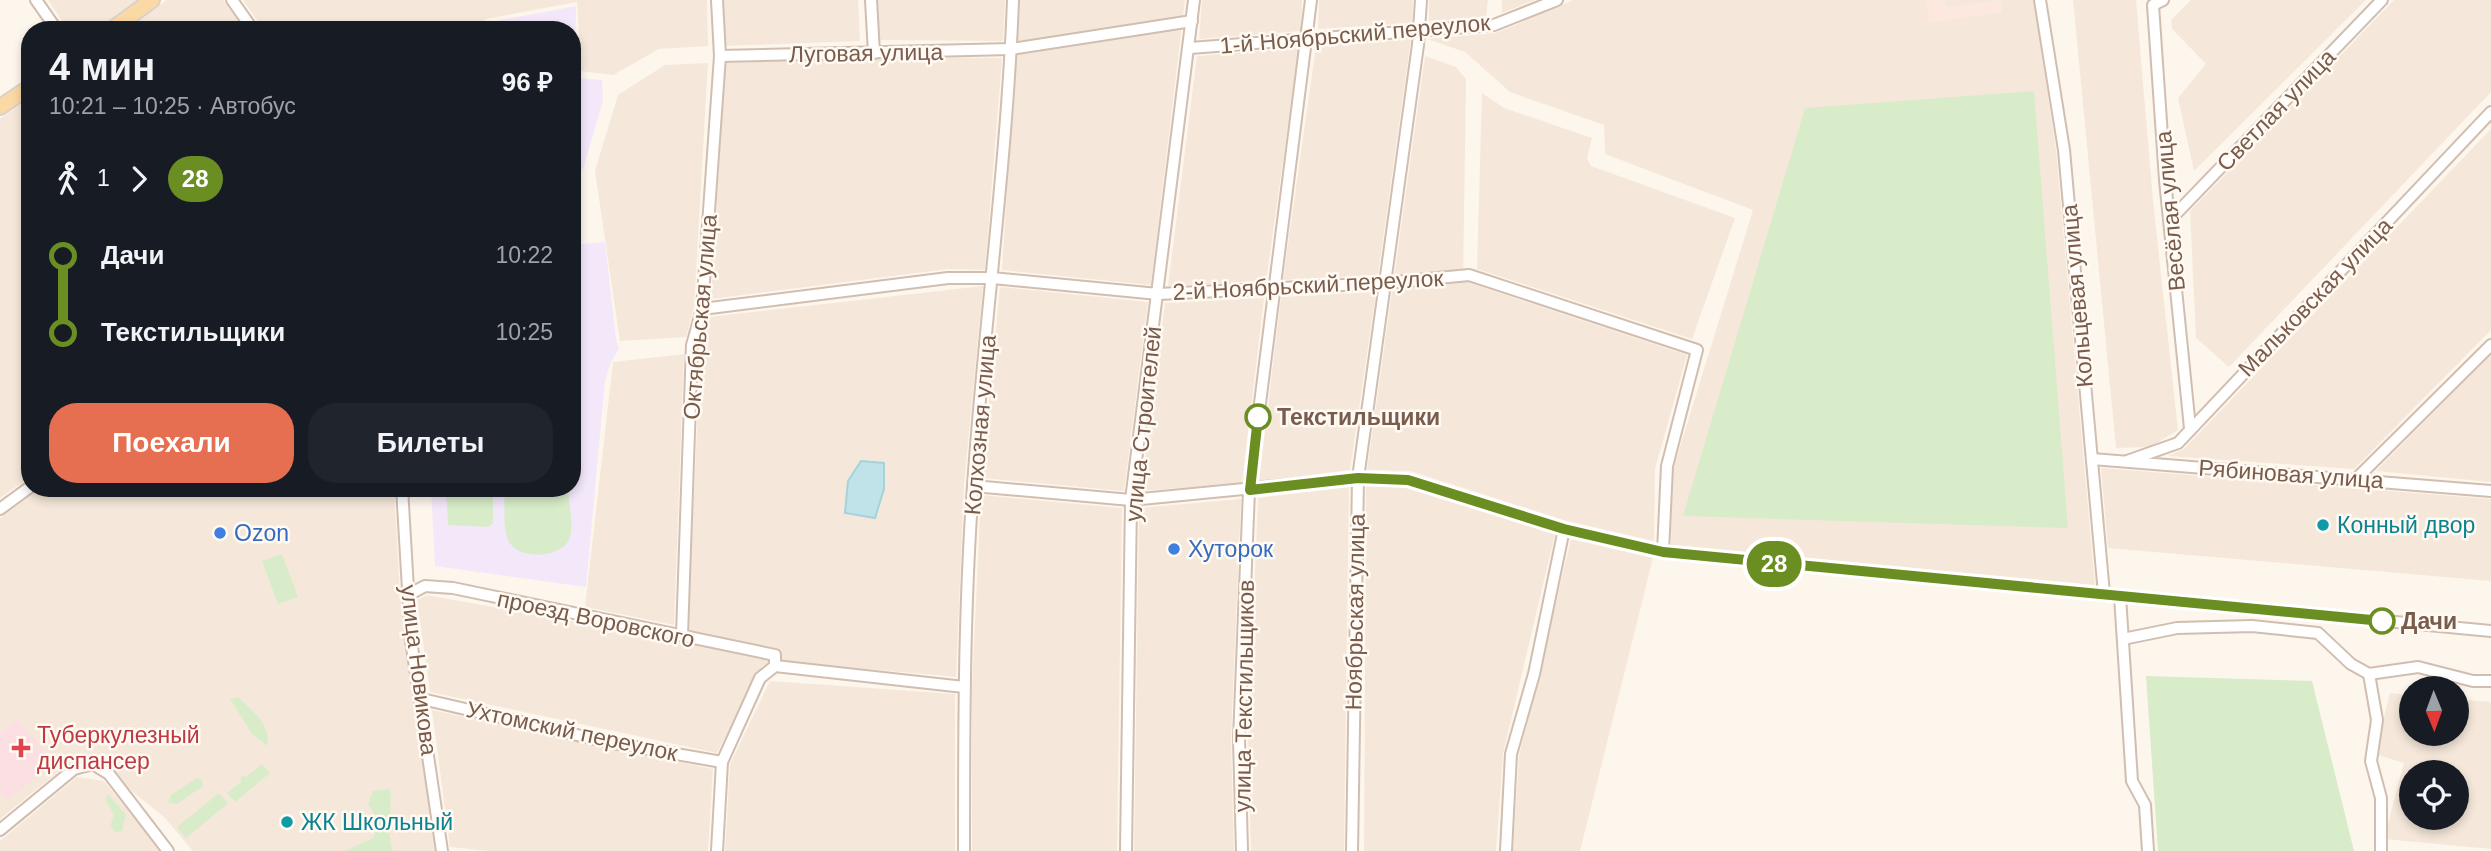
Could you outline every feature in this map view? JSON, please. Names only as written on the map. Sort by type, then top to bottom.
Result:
[{"type":"main road","points":[[123,21],[152,0]]},
{"type":"main road","points":[[0,107],[21,93]]},
{"type":"street","points":[[36,0],[51,21]]},
{"type":"street","points":[[232,0],[247,21]]},
{"type":"street","name":"Октябрьская улица","points":[[682,635],[692,345],[702,309],[720,56],[717,0]]},
{"type":"street","points":[[871,0],[874,53]]},
{"type":"street","name":"Колхозная улица","points":[[964,851],[964,687],[973,486],[1013,0]]},
{"type":"street","name":"улица Строителей","points":[[1126,851],[1131,500],[1194,0]]},
{"type":"street","name":"улица Текстильщиков","points":[[1242,851],[1240,739],[1250,490],[1311,0]]},
{"type":"street","name":"Ноябрьская улица","points":[[1352,851],[1358,478],[1420,30],[1421,0]]},
{"type":"street","name":"1-й Ноябрьский переулок","points":[[1190,48],[1494,25],[1557,0]]},
{"type":"street","name":"Кольцевая улица","points":[[2040,0],[2064,150],[2104,594]]},
{"type":"street","name":"Весёлая улица","points":[[2163,0],[2153,5],[2190,428]]},
{"type":"street","name":"Светлая улица","points":[[2170,220],[2382,0]]},
{"type":"street","name":"1-й Ноябрьский переулок","points":[[1011,49],[1192,21]]},
{"type":"street","name":"Луговая улица","points":[[720,56],[1011,49]]},
{"type":"street","name":"Мальковская улица","points":[[2127,461],[2178,443],[2491,112]]},
{"type":"street","name":"2-й Ноябрьский переулок","points":[[702,309],[948,278],[992,278],[1158,295],[1386,283],[1469,275],[1697,350],[1667,466],[1663,552]]},
{"type":"street","points":[[2357,478],[2491,345]]},
{"type":"street","name":"Рябиновая улица","points":[[2092,459],[2357,478],[2491,491]]},
{"type":"street","points":[[973,486],[1131,500],[1358,478],[1408,480],[1564,529],[1663,552],[2491,631]]},
{"type":"street","points":[[0,509],[21,494]]},
{"type":"street","name":"улица Новикова","points":[[403,497],[411,640],[422,699],[442,851]]},
{"type":"street","points":[[1506,851],[1511,754],[1534,674],[1564,529]]},
{"type":"street","name":"проезд Воровского","points":[[408,595],[425,586],[453,588],[545,610],[775,655],[775,666]]},
{"type":"street","points":[[2120,596],[2132,781],[2145,805],[2148,851]]},
{"type":"street","points":[[2123,639],[2177,628],[2252,626],[2318,633],[2351,664],[2369,674],[2418,667],[2473,681],[2491,681]]},
{"type":"street","points":[[717,851],[722,762],[760,678],[775,666],[964,687]]},
{"type":"street","points":[[2369,674],[2377,720],[2371,761],[2381,798],[2381,851]]},
{"type":"street","name":"Ухтомский переулок","points":[[422,699],[607,742],[722,762]]},
{"type":"street","points":[[0,830],[74,769],[93,764],[109,774],[168,851]]},
{"type":"shaded area","points":[[48,0],[138,0],[109,21],[62,21]]},
{"type":"shaded area","points":[[167,0],[223,0],[238,21],[138,21]]},
{"type":"shaded area","points":[[243,0],[707,0],[708,46],[659,49],[613,75],[581,71],[581,21],[578,21],[577,2],[484,21],[258,21]]},
{"type":"shaded area","points":[[724,0],[858,0],[860,41],[725,46]]},
{"type":"shaded area","points":[[875,0],[1005,0],[1003,41],[877,40]]},
{"type":"shaded area","points":[[1018,0],[1185,0],[1151,285],[1002,270]]},
{"type":"shaded area","points":[[1202,0],[1302,0],[1301,31],[1199,39]]},
{"type":"shaded area","points":[[1319,0],[1413,0],[1412,23],[1318,29]]},
{"type":"shaded area","points":[[1429,0],[1488,0],[1486,17],[1429,21]]},
{"type":"shaded area","points":[[1502,0],[1535,0],[1502,13]]},
{"type":"shaded area","points":[[1573,0],[2034,0],[2056,150],[2095,585],[1671,545],[1672,473],[1753,210],[1605,154],[1604,125],[1510,92],[1465,52],[1427,39],[1496,33]]},
{"type":"shaded area","points":[[1926,0],[1944,0],[1946,7],[2001,0],[2002,12],[1929,23]]},
{"type":"shaded area","points":[[2073,0],[2136,0],[2153,201],[2178,430],[2150,447],[2116,448]]},
{"type":"shaded area","points":[[2191,0],[2366,0],[2194,171],[2178,98],[2206,64],[2172,29],[2171,20]]},
{"type":"shaded area","points":[[2394,0],[2491,0],[2491,92],[2229,367],[2196,338],[2190,211]]},
{"type":"shaded area","points":[[576,6],[576,21],[496,21]]},
{"type":"shaded area","points":[[1411,39],[1378,275],[1283,280],[1316,46]]},
{"type":"shaded area","points":[[1299,48],[1266,281],[1168,286],[1197,56]]},
{"type":"shaded area","points":[[1425,56],[1456,67],[1466,79],[1463,281],[1687,355],[1655,469],[1654,541],[1567,521],[1410,471],[1367,470]]},
{"type":"shaded area","points":[[869,57],[1002,58],[985,270],[948,269],[711,299],[725,63]]},
{"type":"shaded area","points":[[708,63],[694,308],[686,337],[620,341],[595,171],[618,95],[665,65]]},
{"type":"shaded area","points":[[581,78],[602,80],[603,100],[583,169]]},
{"type":"shaded area","points":[[1482,93],[1504,108],[1592,138],[1587,158],[1591,166],[1735,218],[1692,339],[1477,269]]},
{"type":"shaded area","points":[[21,104],[21,483],[0,498],[0,119]]},
{"type":"shaded area","points":[[2491,129],[2491,330],[2354,469],[2168,456],[2184,449]]},
{"type":"shaded area","points":[[605,242],[619,349],[605,380],[586,587],[435,566],[431,497],[581,497],[581,244]]},
{"type":"shaded area","points":[[983,286],[964,485],[956,677],[780,661],[762,666],[717,753],[430,692],[417,600],[427,595],[687,642],[701,346],[709,317]]},
{"type":"shaded area","points":[[1000,287],[1148,302],[1124,491],[982,478]]},
{"type":"shaded area","points":[[1376,292],[1350,470],[1259,481],[1281,297]]},
{"type":"shaded area","points":[[1264,298],[1242,483],[1141,491],[1165,303]]},
{"type":"shaded area","points":[[684,354],[674,625],[585,607],[613,362]]},
{"type":"shaded area","points":[[2491,354],[2491,482],[2376,471]]},
{"type":"shaded area","points":[[2101,468],[2491,499],[2491,581],[2108,548]]},
{"type":"shaded area","points":[[1366,486],[1406,488],[1555,534],[1503,754],[1496,851],[1364,851]]},
{"type":"shaded area","points":[[1349,487],[1344,851],[1251,851],[1248,739],[1258,498]]},
{"type":"shaded area","points":[[981,495],[1122,508],[1117,851],[972,851],[972,687]]},
{"type":"shaded area","points":[[29,497],[395,497],[400,595],[435,851],[193,851],[164,817],[93,760],[69,763],[0,819],[0,518]]},
{"type":"shaded area","points":[[1241,499],[1231,738],[1234,851],[1134,851],[1139,508]]},
{"type":"shaded area","points":[[1571,539],[1653,558],[1580,851],[1513,851],[1519,756]]},
{"type":"shaded area","points":[[770,681],[955,694],[955,851],[725,851],[730,764]]},
{"type":"shaded area","points":[[2390,693],[2399,694],[2399,746],[2469,746],[2469,700],[2491,702],[2491,849],[2384,839],[2399,782],[2399,830],[2469,830],[2469,760],[2399,761],[2375,754]]},
{"type":"shaded area","points":[[432,710],[713,769],[708,851],[488,851],[450,847]]},
{"type":"shaded area","name":"Туберкулезный диспансер","points":[[18,719],[53,763],[8,800],[0,790],[0,734]]},
{"type":"shaded area","points":[[77,777],[104,781],[161,851],[0,851],[0,841]]},
{"type":"green space","points":[[2034,91],[2068,528],[1683,516],[1805,108]]},
{"type":"green space","points":[[446,497],[493,497],[493,523],[488,527],[448,525]]},
{"type":"green space","points":[[504,497],[569,497],[570,537],[566,545],[558,550],[538,555],[518,550],[511,545],[505,526]]},
{"type":"green space","points":[[282,554],[298,597],[278,604],[262,561]]},
{"type":"green space","points":[[2146,676],[2312,681],[2354,851],[2158,851]]},
{"type":"green space","points":[[238,697],[264,725],[267,746],[252,734],[230,699]]},
{"type":"green space","points":[[262,764],[270,773],[235,802],[227,793],[242,781],[240,778],[244,775],[246,777]]},
{"type":"green space","points":[[196,778],[202,780],[203,786],[177,804],[168,803],[171,795]]},
{"type":"green space","points":[[390,789],[390,836],[393,851],[345,851],[373,838],[379,822],[368,804],[373,791]]},
{"type":"green space","points":[[219,793],[228,803],[186,838],[177,827]]},
{"type":"green space","points":[[108,794],[126,815],[122,831],[115,832],[110,826],[114,815],[106,800]]},
{"type":"water","points":[[861,461],[884,463],[884,489],[875,518],[845,513],[848,481]]},
{"type":"bus line","name":"28","points":[[1258,417],[1250,490],[1358,478],[1408,480],[1564,529],[1663,552],[2382,621]]},
{"type":"place","name":"Текстильщики","points":[[1258,417]]},
{"type":"place","name":"Конный двор","points":[[2323,525]]},
{"type":"place","name":"Ozon","points":[[220,533]]},
{"type":"place","name":"Хуторок","points":[[1174,549]]},
{"type":"place","name":"Дачи","points":[[2382,621]]},
{"type":"place","name":"Туберкулезный диспансер","points":[[21,748]]},
{"type":"place","name":"ЖК Школьный","points":[[287,822]]}]
